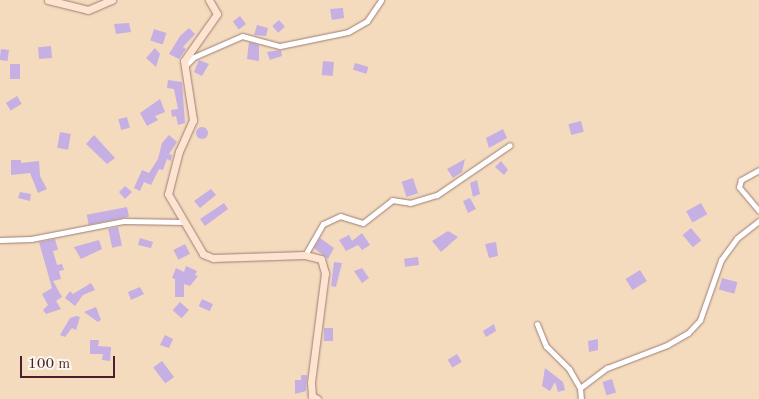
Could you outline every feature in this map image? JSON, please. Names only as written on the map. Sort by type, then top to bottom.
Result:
[{"type":"street","points":[[48,0],[88,10],[112,0]]},
{"type":"street","points":[[209,0],[217,14],[184,61],[193,120],[179,151],[168,194],[200,250],[213,258],[305,255],[321,259],[325,274],[311,382],[312,396],[317,399]]},
{"type":"street","points":[[184,67],[194,57],[242,36],[280,46],[348,32],[367,21],[381,0]]},
{"type":"street","points":[[305,255],[323,224],[340,216],[363,223],[396,199],[410,203],[437,195],[510,145]]},
{"type":"street","points":[[759,170],[741,180],[739,188],[759,211]]},
{"type":"street","points":[[0,240],[31,239],[124,221],[185,222]]},
{"type":"street","points":[[580,388],[607,368],[667,345],[688,333],[700,320],[721,260],[737,238],[759,221]]},
{"type":"street","points":[[537,324],[546,346],[569,369],[580,388],[581,399]]},
{"type":"building","points":[[343,8],[344,18],[332,20],[330,9]]},
{"type":"building","points":[[240,16],[246,24],[239,29],[233,21]]},
{"type":"building","points":[[279,20],[285,27],[278,33],[272,26]]},
{"type":"building","points":[[129,23],[131,32],[116,34],[114,24]]},
{"type":"building","points":[[257,25],[268,28],[266,36],[254,35]]},
{"type":"building","points":[[189,28],[195,34],[183,47],[186,49],[179,59],[169,54],[180,36]]},
{"type":"building","points":[[154,29],[166,33],[163,44],[150,40]]},
{"type":"building","points":[[249,42],[259,45],[259,61],[247,59]]},
{"type":"building","points":[[51,46],[52,58],[39,59],[38,47]]},
{"type":"building","points":[[155,48],[160,54],[156,67],[146,58]]},
{"type":"building","points":[[1,49],[9,50],[8,61],[0,60]]},
{"type":"building","points":[[281,50],[282,56],[270,60],[267,52]]},
{"type":"building","points":[[199,60],[209,64],[202,76],[194,72]]},
{"type":"building","points":[[323,61],[334,62],[333,76],[322,75]]},
{"type":"building","points":[[355,63],[368,67],[366,74],[353,70]]},
{"type":"building","points":[[10,64],[20,64],[20,79],[10,79]]},
{"type":"building","points":[[168,80],[182,82],[185,123],[178,125],[176,116],[172,117],[171,110],[178,109],[174,89],[167,88]]},
{"type":"building","points":[[17,96],[22,104],[11,111],[6,103]]},
{"type":"building","points":[[160,99],[165,112],[155,116],[158,120],[147,126],[140,113]]},
{"type":"building","points":[[127,117],[130,128],[121,130],[118,119]]},
{"type":"building","points":[[581,121],[584,132],[571,135],[568,124]]},
{"type":"building","points":[[200,127],[204,127],[208,133],[204,139],[200,139],[196,135],[196,131]]},
{"type":"building","points":[[503,129],[507,138],[489,148],[486,138]]},
{"type":"building","points":[[60,132],[71,134],[68,150],[57,148]]},
{"type":"building","points":[[94,135],[115,158],[107,164],[86,144]]},
{"type":"building","points":[[169,135],[177,142],[169,154],[172,155],[171,161],[167,159],[163,170],[159,169],[151,185],[144,182],[140,191],[134,188],[142,170],[149,173],[158,159],[162,143]]},
{"type":"building","points":[[465,159],[462,172],[453,178],[447,169]]},
{"type":"building","points":[[11,160],[21,160],[21,163],[39,161],[40,176],[47,189],[38,193],[30,173],[11,175]]},
{"type":"building","points":[[501,161],[508,170],[504,175],[495,167]]},
{"type":"building","points":[[413,178],[418,193],[407,197],[402,182]]},
{"type":"building","points":[[477,180],[480,194],[473,197],[470,183]]},
{"type":"building","points":[[125,186],[132,192],[125,199],[119,192]]},
{"type":"building","points":[[211,189],[216,195],[200,208],[194,201]]},
{"type":"building","points":[[20,192],[31,194],[30,201],[18,198]]},
{"type":"building","points":[[470,198],[476,209],[468,213],[463,201]]},
{"type":"building","points":[[224,203],[228,209],[205,226],[200,219]]},
{"type":"building","points":[[701,203],[707,214],[692,223],[686,211]]},
{"type":"building","points":[[127,207],[129,217],[89,225],[87,215]]},
{"type":"building","points":[[118,227],[122,246],[112,248],[108,229]]},
{"type":"building","points":[[691,228],[701,240],[693,247],[683,235]]},
{"type":"building","points":[[448,231],[458,237],[441,252],[432,241]]},
{"type":"building","points":[[362,233],[370,245],[362,250],[358,245],[346,251],[339,240],[349,235],[352,241]]},
{"type":"building","points":[[140,238],[153,242],[151,248],[138,245]]},
{"type":"building","points":[[320,238],[334,248],[328,259],[314,248]]},
{"type":"building","points":[[55,239],[58,250],[53,251],[57,265],[62,264],[64,270],[59,271],[61,279],[53,281],[62,297],[56,301],[61,309],[46,314],[43,310],[48,305],[42,294],[52,288],[39,242]]},
{"type":"building","points":[[99,240],[102,249],[81,259],[74,247]]},
{"type":"building","points":[[496,242],[498,256],[489,258],[485,244]]},
{"type":"building","points":[[185,244],[190,254],[178,260],[173,250]]},
{"type":"building","points":[[418,257],[419,265],[405,267],[404,259]]},
{"type":"building","points":[[334,262],[342,263],[336,287],[331,286]]},
{"type":"building","points":[[186,266],[197,271],[195,275],[198,276],[190,286],[184,284],[184,297],[175,297],[175,279],[172,278],[176,268],[184,272]]},
{"type":"building","points":[[362,268],[369,278],[362,283],[354,271]]},
{"type":"building","points":[[640,270],[647,281],[632,290],[626,279]]},
{"type":"building","points":[[722,278],[737,282],[734,294],[719,290]]},
{"type":"building","points":[[91,283],[95,290],[83,295],[75,306],[65,298],[70,291],[73,294]]},
{"type":"building","points":[[140,287],[144,294],[131,300],[128,292]]},
{"type":"building","points":[[202,299],[213,304],[210,311],[199,306]]},
{"type":"building","points":[[180,302],[189,310],[182,318],[173,310]]},
{"type":"building","points":[[96,307],[101,320],[98,322],[84,312]]},
{"type":"building","points":[[80,317],[76,330],[72,328],[65,337],[60,335],[70,318]]},
{"type":"building","points":[[494,324],[496,331],[486,337],[483,331]]},
{"type":"building","points":[[324,328],[333,328],[333,341],[324,341]]},
{"type":"building","points":[[165,335],[173,339],[169,348],[160,345]]},
{"type":"building","points":[[598,339],[598,350],[589,352],[588,341]]},
{"type":"building","points":[[90,340],[99,340],[98,346],[111,347],[110,361],[102,360],[103,354],[90,354]]},
{"type":"building","points":[[457,354],[462,362],[452,367],[448,360]]},
{"type":"building","points":[[162,361],[174,377],[165,384],[153,368]]},
{"type":"building","points":[[545,368],[563,382],[565,390],[558,392],[555,382],[550,391],[542,386]]},
{"type":"building","points":[[301,375],[307,375],[306,391],[295,394],[295,380],[301,380]]},
{"type":"building","points":[[612,379],[616,392],[607,395],[602,382]]}]
